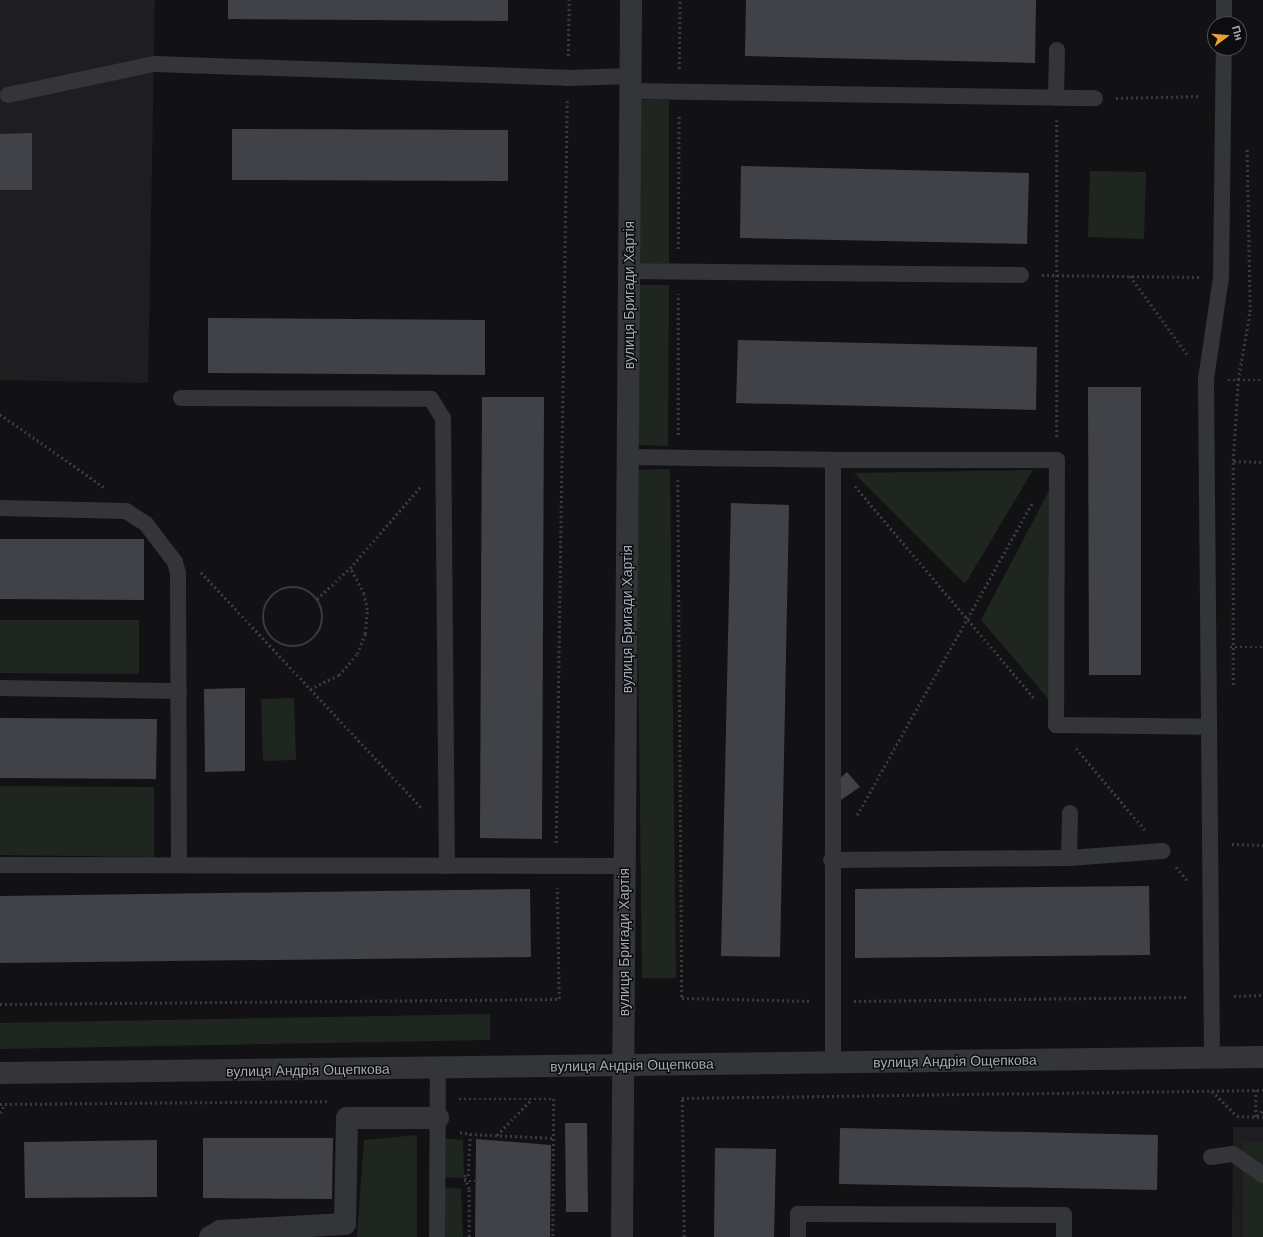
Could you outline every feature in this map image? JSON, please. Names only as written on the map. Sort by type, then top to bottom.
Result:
[{"type":"street","name":"вулиця Бригади Хартія","points":[[622,1237],[631,0]]},
{"type":"street","name":"вулиця Андрія Ощепкова","points":[[0,1074],[1263,1057]]},
{"type":"street","points":[[210,1237],[220,1232],[345,1224],[347,1118],[438,1109]]},
{"type":"lane","points":[[1224,0],[1224,16]]},
{"type":"lane","points":[[1056,98],[1057,50]]},
{"type":"lane","points":[[1212,1058],[1206,379],[1221,278],[1224,56]]},
{"type":"lane","points":[[8,95],[154,64],[567,78],[630,84],[679,92],[1095,98]]},
{"type":"lane","points":[[629,271],[1021,275]]},
{"type":"lane","points":[[181,398],[431,399],[443,418],[447,866]]},
{"type":"lane","points":[[628,457],[833,460],[1057,460],[1056,725],[1209,727]]},
{"type":"lane","points":[[833,460],[831,860],[833,1063]]},
{"type":"lane","points":[[0,508],[126,511],[146,524],[165,545],[178,573],[179,865]]},
{"type":"lane","points":[[0,688],[179,691]]},
{"type":"lane","points":[[1069,858],[1070,813]]},
{"type":"lane","points":[[831,860],[1069,858],[1162,851]]},
{"type":"lane","points":[[0,865],[625,866]]},
{"type":"lane","points":[[437,1237],[438,1068]]},
{"type":"lane","points":[[1211,1157],[1233,1154],[1263,1175]]},
{"type":"lane","points":[[798,1237],[798,1214],[1064,1215],[1064,1237]]},
{"type":"path","points":[[0,1004],[559,999],[556,866],[569,0]]},
{"type":"path","points":[[680,0],[677,458],[682,998],[833,1001],[1212,997],[1263,995]]},
{"type":"path","points":[[1095,98],[1223,96]]},
{"type":"path","points":[[1056,98],[1059,275],[1057,460]]},
{"type":"path","points":[[1233,694],[1235,647],[1234,461],[1238,380],[1250,312],[1247,142]]},
{"type":"path","points":[[1021,275],[1221,278]]},
{"type":"path","points":[[1130,276],[1206,379],[1263,380]]},
{"type":"path","points":[[0,414],[111,492]]},
{"type":"path","points":[[317,599],[350,568],[443,460]]},
{"type":"path","points":[[833,460],[1211,909]]},
{"type":"path","points":[[1206,461],[1263,462]]},
{"type":"path","points":[[854,818],[1038,495]]},
{"type":"path","points":[[197,568],[447,834]]},
{"type":"path","points":[[310,689],[339,675],[357,654],[365,634],[364,594],[350,568]]},
{"type":"path","points":[[296,587],[317,599],[323,622],[314,639],[296,647],[278,642],[270,636],[265,627],[265,607],[277,591],[296,587]]},
{"type":"path","points":[[266,641],[270,636]]},
{"type":"path","points":[[1208,648],[1263,647]]},
{"type":"path","points":[[1210,843],[1263,845]]},
{"type":"path","points":[[1256,1090],[1256,1117]]},
{"type":"path","points":[[684,1237],[682,1098],[1263,1090]]},
{"type":"path","points":[[1212,1091],[1237,1116],[1263,1117]]},
{"type":"path","points":[[438,1109],[532,1098],[554,1098],[553,1237]]},
{"type":"path","points":[[496,1136],[532,1098]]},
{"type":"path","points":[[0,1104],[335,1100]]},
{"type":"path","points":[[0,1113],[5,1104]]},
{"type":"path","points":[[1256,1117],[1263,1110]]},
{"type":"path","points":[[469,1237],[469,1189],[464,1176],[468,1176],[470,1134],[554,1138]]},
{"type":"shaded area","points":[[0,0],[155,0],[148,383],[0,380]]},
{"type":"shaded area","points":[[638,100],[669,100],[669,263],[638,263]]},
{"type":"shaded area","points":[[1090,171],[1146,172],[1144,239],[1088,237]]},
{"type":"shaded area","points":[[638,285],[669,285],[668,446],[637,445]]},
{"type":"shaded area","points":[[670,469],[676,978],[642,978],[636,470]]},
{"type":"shaded area","points":[[1033,470],[965,584],[854,473]]},
{"type":"shaded area","points":[[1049,491],[1050,701],[981,620]]},
{"type":"shaded area","points":[[0,620],[139,620],[139,674],[0,673]]},
{"type":"shaded area","points":[[294,698],[296,760],[263,761],[261,699]]},
{"type":"shaded area","points":[[0,786],[154,787],[154,857],[0,855]]},
{"type":"shaded area","points":[[490,1014],[490,1040],[0,1049],[0,1023]]},
{"type":"shaded area","points":[[1233,1127],[1263,1127],[1263,1237],[1232,1237]]},
{"type":"shaded area","points":[[417,1135],[417,1237],[357,1237],[364,1140]]},
{"type":"shaded area","points":[[441,1138],[463,1140],[464,1178],[441,1177]]},
{"type":"shaded area","points":[[1243,1142],[1263,1143],[1263,1237],[1243,1237]]},
{"type":"shaded area","points":[[442,1187],[461,1189],[463,1237],[440,1237]]},
{"type":"building","points":[[228,0],[508,0],[508,21],[228,19]]},
{"type":"building","points":[[746,0],[1036,0],[1035,63],[745,56]]},
{"type":"building","points":[[232,129],[508,130],[508,181],[232,180]]},
{"type":"building","points":[[32,133],[32,190],[0,190],[0,134]]},
{"type":"building","points":[[741,166],[1029,173],[1027,244],[740,238]]},
{"type":"building","points":[[208,318],[485,320],[485,375],[208,373]]},
{"type":"building","points":[[738,340],[1037,347],[1036,410],[736,403]]},
{"type":"building","points":[[1088,387],[1141,387],[1141,675],[1089,675]]},
{"type":"building","points":[[482,397],[544,397],[542,839],[480,838]]},
{"type":"building","points":[[731,503],[789,505],[780,957],[721,956]]},
{"type":"building","points":[[0,539],[144,539],[144,600],[0,599]]},
{"type":"building","points":[[245,688],[245,771],[205,772],[204,689]]},
{"type":"building","points":[[0,718],[157,719],[156,779],[0,778]]},
{"type":"building","points":[[847,772],[860,787],[841,800],[837,781]]},
{"type":"building","points":[[1149,886],[1150,955],[855,958],[855,889]]},
{"type":"building","points":[[530,889],[531,957],[0,963],[0,896]]},
{"type":"building","points":[[565,1123],[587,1123],[588,1212],[566,1212]]},
{"type":"building","points":[[840,1128],[1158,1135],[1157,1190],[839,1184]]},
{"type":"building","points":[[203,1138],[333,1138],[332,1199],[203,1198]]},
{"type":"building","points":[[476,1139],[551,1145],[550,1237],[475,1237]]},
{"type":"building","points":[[157,1140],[157,1197],[25,1198],[24,1142]]},
{"type":"building","points":[[715,1148],[776,1149],[774,1237],[714,1237]]}]
